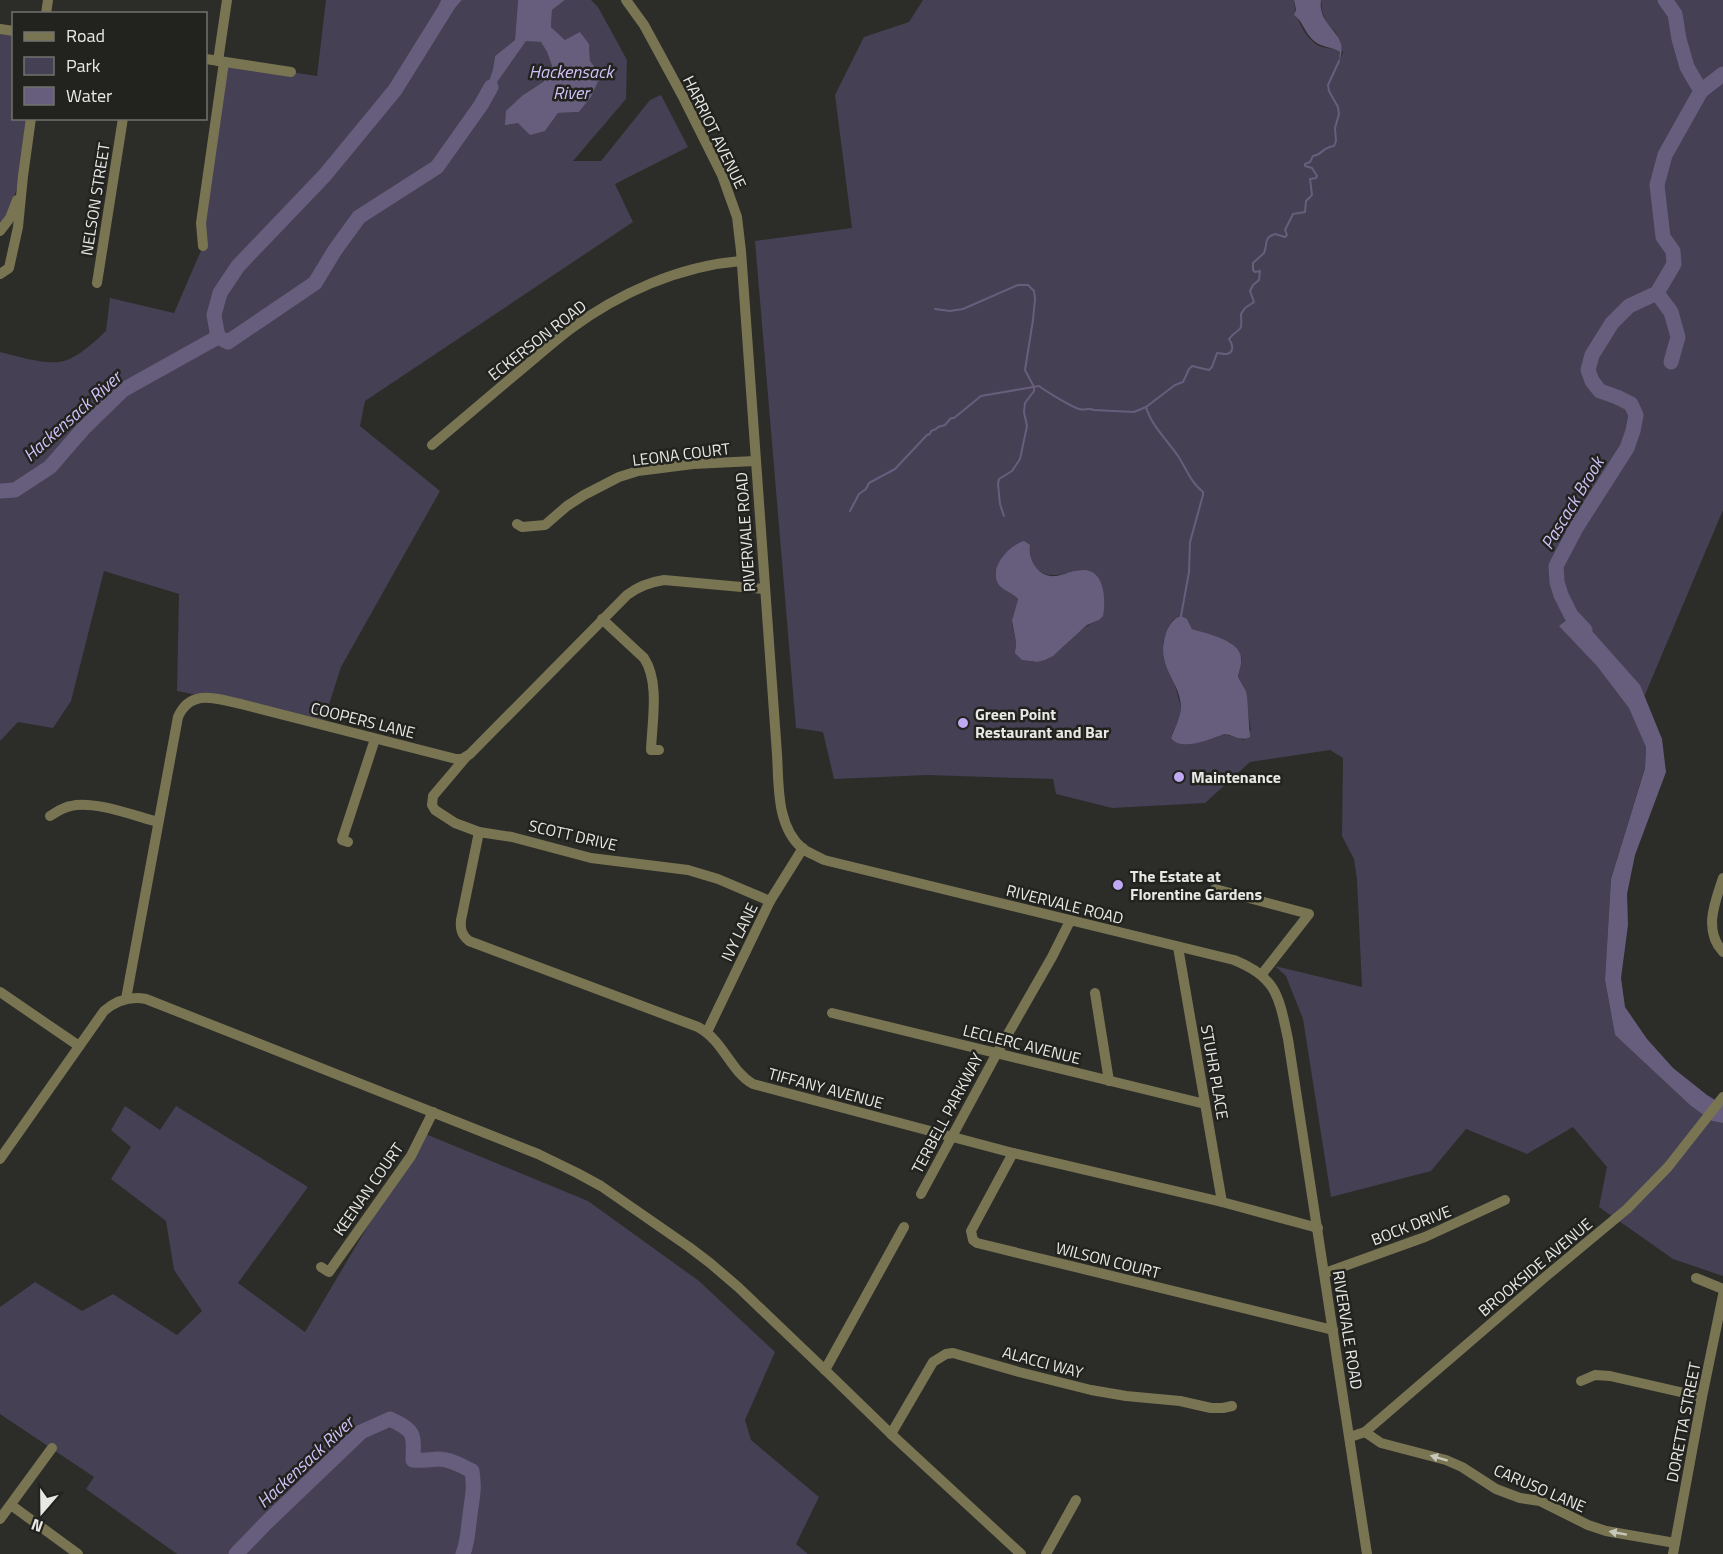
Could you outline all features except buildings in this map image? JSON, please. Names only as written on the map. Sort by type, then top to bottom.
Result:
[{"type":"street","points":[[203,246],[201,223],[227,0]]},
{"type":"street","name":"HARRIOT AVENUE","points":[[626,0],[644,26],[682,95],[727,185],[737,217],[746,324]]},
{"type":"street","points":[[207,59],[291,72]]},
{"type":"street","points":[[1,274],[9,268],[18,227],[31,120]]},
{"type":"street","name":"NELSON STREET","points":[[97,283],[123,120]]},
{"type":"street","points":[[0,231],[10,218],[23,176]]},
{"type":"street","name":"ECKERSON ROAD","points":[[432,445],[570,329],[600,310],[664,278],[716,263],[741,261]]},
{"type":"street","name":"RIVERVALE ROAD","points":[[746,324],[782,815],[789,831],[802,848],[824,860],[1234,960],[1262,974],[1277,995],[1288,1039],[1367,1554]]},
{"type":"street","name":"LEONA COURT","points":[[518,524],[522,527],[545,525],[584,495],[619,477],[638,471],[693,464],[755,461]]},
{"type":"street","points":[[466,757],[602,619],[627,595],[644,584],[674,580],[764,589]]},
{"type":"street","points":[[602,619],[644,658],[649,666],[653,684],[651,750],[659,750]]},
{"type":"street","name":"COOPERS LANE","points":[[126,999],[178,717],[185,706],[198,698],[209,698],[241,704],[456,759],[466,757]]},
{"type":"street","points":[[348,842],[342,840],[375,738]]},
{"type":"street","name":"SCOTT DRIVE","points":[[466,757],[433,796],[432,806],[435,810],[455,823],[479,832],[512,837],[591,858],[696,872],[770,901]]},
{"type":"street","points":[[50,816],[60,809],[71,806],[91,805],[158,822]]},
{"type":"street","name":"TIFFANY AVENUE","points":[[479,832],[460,926],[468,941],[698,1027],[716,1040],[742,1076],[753,1084],[1013,1153],[1222,1202],[1318,1228]]},
{"type":"street","name":"IVY LANE","points":[[707,1032],[770,901],[802,848]]},
{"type":"street","points":[[1723,878],[1713,909],[1712,922],[1715,941],[1723,952]]},
{"type":"street","points":[[1215,889],[1310,914],[1262,974]]},
{"type":"street","name":"TERBELL PARKWAY","points":[[921,1194],[1070,921]]},
{"type":"street","name":"STUHR PLACE","points":[[1178,947],[1222,1202]]},
{"type":"street","points":[[0,992],[79,1046]]},
{"type":"street","points":[[1095,993],[1109,1080]]},
{"type":"street","points":[[0,1159],[104,1011],[118,1001],[146,999],[554,1160],[600,1186],[710,1263],[738,1287],[891,1434],[1021,1554]]},
{"type":"street","name":"LECLERC AVENUE","points":[[832,1013],[1205,1104]]},
{"type":"street","name":"BROOKSIDE AVENUE","points":[[1350,1437],[1365,1432],[1628,1209],[1668,1167],[1722,1099]]},
{"type":"street","name":"KEENAN COURT","points":[[321,1267],[329,1272],[411,1156],[433,1112]]},
{"type":"street","name":"WILSON COURT","points":[[1013,1153],[971,1231],[973,1240],[977,1243],[1332,1330]]},
{"type":"street","name":"BOCK DRIVE","points":[[1325,1273],[1425,1237],[1505,1200]]},
{"type":"street","points":[[825,1370],[904,1227]]},
{"type":"street","points":[[1696,1278],[1723,1289]]},
{"type":"street","name":"DORETTA STREET","points":[[1674,1549],[1723,1295]]},
{"type":"street","name":"ALACCI WAY","points":[[891,1434],[933,1362],[946,1354],[953,1353],[1091,1390],[1171,1400],[1211,1408],[1232,1406]]},
{"type":"street","points":[[1581,1381],[1595,1376],[1610,1376],[1702,1396]]},
{"type":"street","name":"CARUSO LANE","points":[[1365,1432],[1381,1443],[1446,1460],[1462,1467],[1496,1489],[1520,1498],[1540,1501],[1588,1525],[1674,1549]]},
{"type":"street","points":[[0,1519],[52,1448]]},
{"type":"street","points":[[1046,1554],[1076,1500]]},
{"type":"street","points":[[10,1504],[78,1554]]},
{"type":"green space","points":[[326,0],[441,0],[424,42],[462,0],[518,0],[515,40],[495,56],[482,102],[526,40],[541,42],[552,66],[543,82],[523,95],[518,123],[545,131],[558,113],[579,112],[591,97],[601,75],[590,61],[589,44],[565,40],[551,27],[552,10],[565,0],[591,0],[598,7],[627,60],[626,99],[573,161],[601,161],[650,100],[661,95],[688,147],[615,184],[633,222],[365,401],[360,426],[440,491],[341,667],[324,720],[177,691],[179,594],[104,571],[71,701],[53,728],[18,722],[0,741],[0,352],[50,362],[70,359],[106,331],[110,298],[174,313],[203,246],[224,62],[317,76]]},
{"type":"green space","points":[[923,0],[1294,0],[1299,20],[1306,34],[1316,44],[1340,52],[1340,58],[1343,53],[1336,33],[1327,23],[1322,12],[1321,0],[1723,0],[1723,510],[1644,697],[1645,767],[1611,879],[1605,980],[1615,1035],[1691,1106],[1712,1121],[1723,1123],[1723,1276],[1673,1259],[1599,1207],[1607,1167],[1573,1127],[1527,1154],[1466,1129],[1431,1171],[1331,1197],[1303,1019],[1286,976],[1275,966],[1362,987],[1357,880],[1354,859],[1342,836],[1343,758],[1330,750],[1250,762],[1205,803],[1112,808],[1056,794],[1053,779],[928,775],[834,779],[823,732],[796,728],[755,241],[852,228],[835,95],[864,37],[909,22]],"holes":[[[1030,548],[1036,567],[1045,574],[1066,573],[1099,620],[1082,630],[1053,655],[1036,662],[1022,660],[1015,649],[1016,642],[1012,624],[1018,599],[1000,585],[995,573],[1007,553]],[[1174,619],[1187,619],[1192,629],[1231,643],[1242,659],[1238,677],[1246,691],[1251,730],[1244,740],[1224,734],[1183,744],[1171,737],[1180,717],[1181,707],[1163,643]]]},
{"type":"green space","points":[[0,30],[12,32],[12,120],[29,120],[20,175],[12,206],[0,228]]},
{"type":"green space","points":[[125,1106],[160,1130],[176,1106],[308,1187],[238,1283],[305,1332],[423,1133],[588,1201],[699,1281],[775,1352],[745,1420],[751,1440],[819,1497],[796,1544],[808,1554],[177,1554],[86,1489],[94,1477],[0,1414],[0,1307],[35,1282],[82,1311],[113,1294],[177,1335],[202,1311],[174,1270],[166,1221],[111,1179],[131,1147],[111,1130]]},
{"type":"water","points":[[441,0],[462,0],[423,44]]},
{"type":"water","name":"Hackensack River","points":[[518,0],[565,0],[552,10],[551,27],[565,40],[580,32],[589,44],[590,61],[601,75],[591,97],[579,112],[558,113],[545,131],[530,135],[518,123],[505,125],[506,111],[523,95],[543,82],[552,66],[541,42],[526,41],[481,105],[495,56],[515,40]]},
{"type":"water","points":[[1294,0],[1321,0],[1324,17],[1341,44],[1342,52],[1339,62],[1340,52],[1317,43],[1308,35],[1294,15],[1296,10]]},
{"type":"water","points":[[1024,541],[1030,545],[1033,562],[1039,571],[1050,576],[1080,570],[1091,572],[1100,581],[1104,595],[1103,616],[1099,620],[1087,625],[1053,656],[1037,662],[1022,660],[1015,653],[1016,642],[1012,621],[1018,599],[1001,587],[996,579],[1001,558],[1012,547]]},
{"type":"water","points":[[1576,613],[1640,685],[1662,739],[1666,772],[1635,855],[1627,894],[1628,925],[1621,978],[1625,1007],[1647,1039],[1673,1068],[1723,1105],[1723,1123],[1712,1121],[1691,1106],[1615,1035],[1605,980],[1611,879],[1645,768],[1646,747],[1629,708],[1597,666],[1559,626]]},
{"type":"water","points":[[1181,616],[1187,619],[1192,629],[1229,642],[1239,652],[1241,663],[1238,677],[1247,696],[1250,737],[1240,739],[1224,734],[1188,744],[1176,742],[1171,738],[1181,706],[1165,663],[1163,645],[1170,625]]},
{"type":"waterway","points":[[218,337],[214,315],[220,293],[238,266],[325,175],[395,90],[451,0]]},
{"type":"waterway","name":"Pascack Brook","points":[[1665,0],[1675,14],[1687,67],[1701,91]]},
{"type":"waterway","points":[[850,511],[859,494],[866,489],[869,483],[895,469],[931,431],[945,425],[981,396],[1039,386],[1079,409],[1134,412],[1146,407],[1175,385],[1183,382],[1192,366],[1209,370],[1217,353],[1228,354],[1232,351],[1229,339],[1241,328],[1241,314],[1245,308],[1254,302],[1250,291],[1259,280],[1260,271],[1253,270],[1253,263],[1264,253],[1269,237],[1275,234],[1285,237],[1287,235],[1285,230],[1293,214],[1305,212],[1306,201],[1312,195],[1310,179],[1317,176],[1312,168],[1305,164],[1310,162],[1313,156],[1334,146],[1336,141],[1335,128],[1339,114],[1328,85],[1339,61]]},
{"type":"waterway","name":"Pascack Brook","points":[[1585,630],[1571,615],[1561,595],[1556,566],[1576,528],[1627,448],[1636,415],[1631,404],[1600,391],[1592,381],[1588,370],[1592,355],[1612,323],[1629,306],[1657,293],[1674,264],[1673,251],[1663,237],[1657,185],[1665,155],[1701,91],[1723,74]]},
{"type":"waterway","name":"Hackensack River","points":[[0,491],[15,490],[50,467],[83,429],[123,390],[218,337],[228,342],[315,283],[359,217],[437,167],[491,87]]},
{"type":"waterway","points":[[935,309],[950,311],[963,309],[1018,285],[1028,285],[1034,291],[1033,320],[1025,370],[1034,391],[1025,403],[1027,426],[1020,459],[1012,471],[999,479],[1000,504],[1004,516]]},
{"type":"waterway","points":[[1657,293],[1671,312],[1678,337],[1671,362]]},
{"type":"waterway","points":[[1146,407],[1155,426],[1178,456],[1192,480],[1203,492],[1190,542],[1189,572],[1181,616]]},
{"type":"waterway","name":"Hackensack River","points":[[236,1554],[361,1432],[390,1419],[409,1430],[413,1438],[413,1460],[442,1459],[472,1471],[473,1494],[463,1554]]},
{"type":"place","name":"Green Point Restaurant and Bar","points":[[963,723]]},
{"type":"place","name":"Maintenance","points":[[1179,777]]},
{"type":"place","name":"The Estate at Florentine Gardens","points":[[1118,885]]}]
